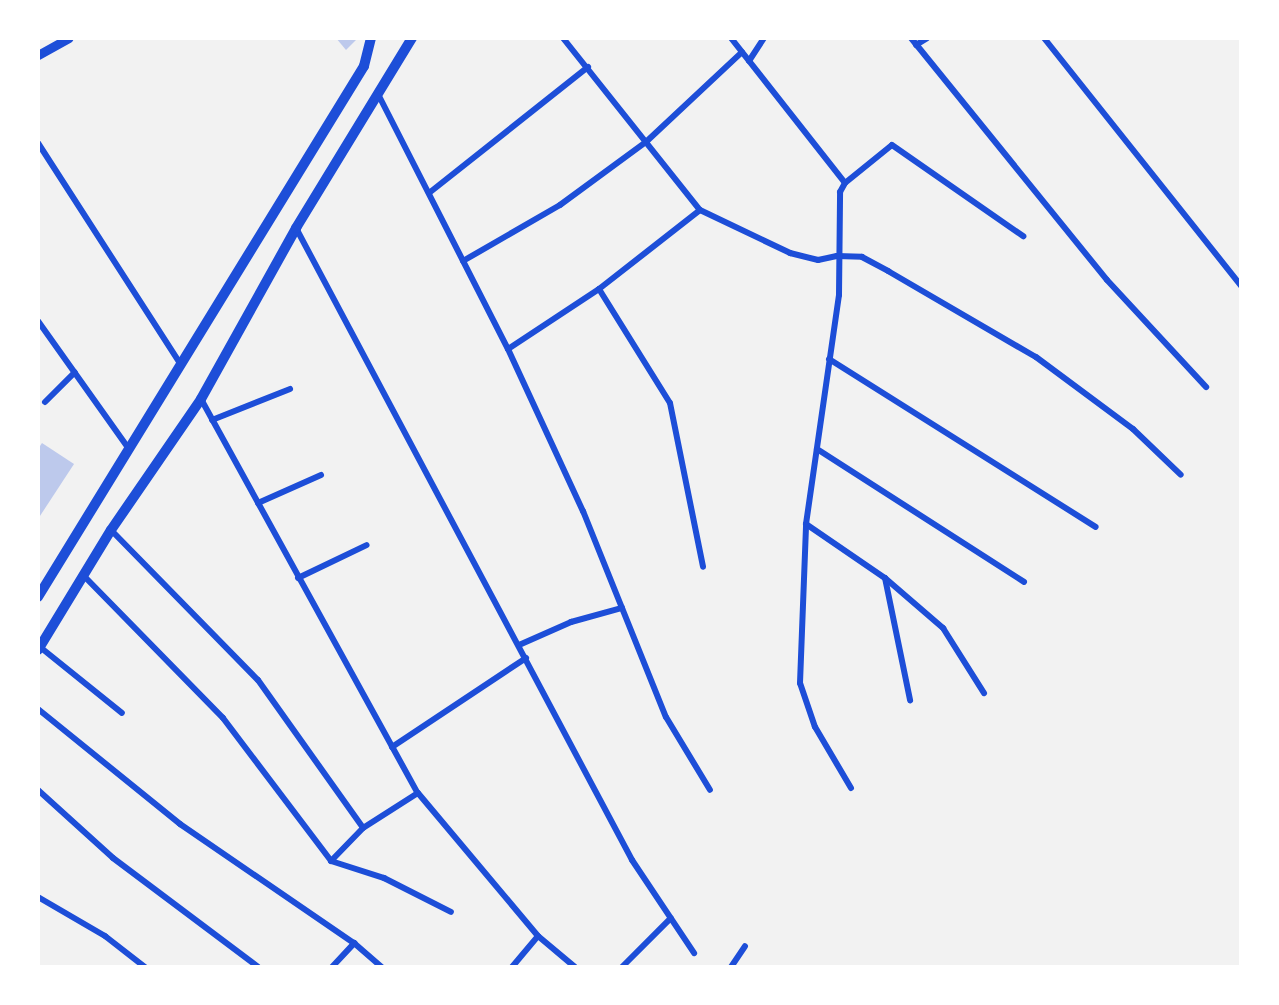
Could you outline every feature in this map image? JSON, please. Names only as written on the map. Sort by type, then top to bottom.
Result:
[{"type":"main road","points":[[38,55],[69,38]]},
{"type":"main road","points":[[38,597],[364,66],[371,38]]},
{"type":"main road","points":[[39,648],[111,530],[201,399],[296,228],[412,38]]},
{"type":"street","points":[[563,38],[700,210],[790,253],[818,260],[837,256],[862,257],[1036,357],[1133,429],[1181,475]]},
{"type":"street","points":[[731,38],[845,183]]},
{"type":"street","points":[[749,61],[764,38]]},
{"type":"street","points":[[927,38],[913,41],[1107,280],[1206,387]]},
{"type":"street","points":[[1044,38],[1241,286]]},
{"type":"street","points":[[463,261],[560,205],[647,141],[742,52]]},
{"type":"street","points":[[429,193],[588,67]]},
{"type":"street","points":[[378,94],[508,349],[583,511],[666,717],[710,790]]},
{"type":"street","points":[[38,143],[181,365]]},
{"type":"street","points":[[851,788],[815,727],[800,683],[806,524],[839,295],[840,192],[845,183],[892,145],[1023,236]]},
{"type":"street","points":[[508,349],[599,289],[700,210]]},
{"type":"street","points":[[296,228],[632,860],[694,953]]},
{"type":"street","points":[[599,289],[670,403],[703,567]]},
{"type":"street","points":[[38,321],[129,449]]},
{"type":"street","points":[[829,359],[1096,527]]},
{"type":"street","points":[[45,402],[75,372]]},
{"type":"street","points":[[212,420],[290,389]]},
{"type":"street","points":[[201,399],[418,793],[538,936],[575,967]]},
{"type":"street","points":[[817,449],[1024,582]]},
{"type":"street","points":[[258,503],[321,475]]},
{"type":"street","points":[[806,524],[885,578],[943,628],[984,693]]},
{"type":"street","points":[[111,530],[258,680],[363,828]]},
{"type":"street","points":[[298,578],[367,545]]},
{"type":"street","points":[[83,575],[223,718],[331,861],[384,878],[451,912]]},
{"type":"street","points":[[885,578],[910,700]]},
{"type":"street","points":[[519,645],[571,622],[622,608]]},
{"type":"street","points":[[39,648],[122,713]]},
{"type":"street","points":[[392,747],[526,658]]},
{"type":"street","points":[[38,709],[180,824],[354,943],[382,967]]},
{"type":"street","points":[[38,790],[113,858],[258,967]]},
{"type":"street","points":[[331,861],[363,828],[418,793]]},
{"type":"street","points":[[38,897],[105,936],[145,967]]},
{"type":"street","points":[[622,967],[671,918]]},
{"type":"street","points":[[512,967],[538,936]]},
{"type":"street","points":[[332,967],[354,943]]},
{"type":"street","points":[[731,967],[745,946]]},
{"type":"building","points":[[336,38],[358,38],[346,50]]},
{"type":"building","points":[[42,443],[74,464],[38,519],[38,449]]}]
